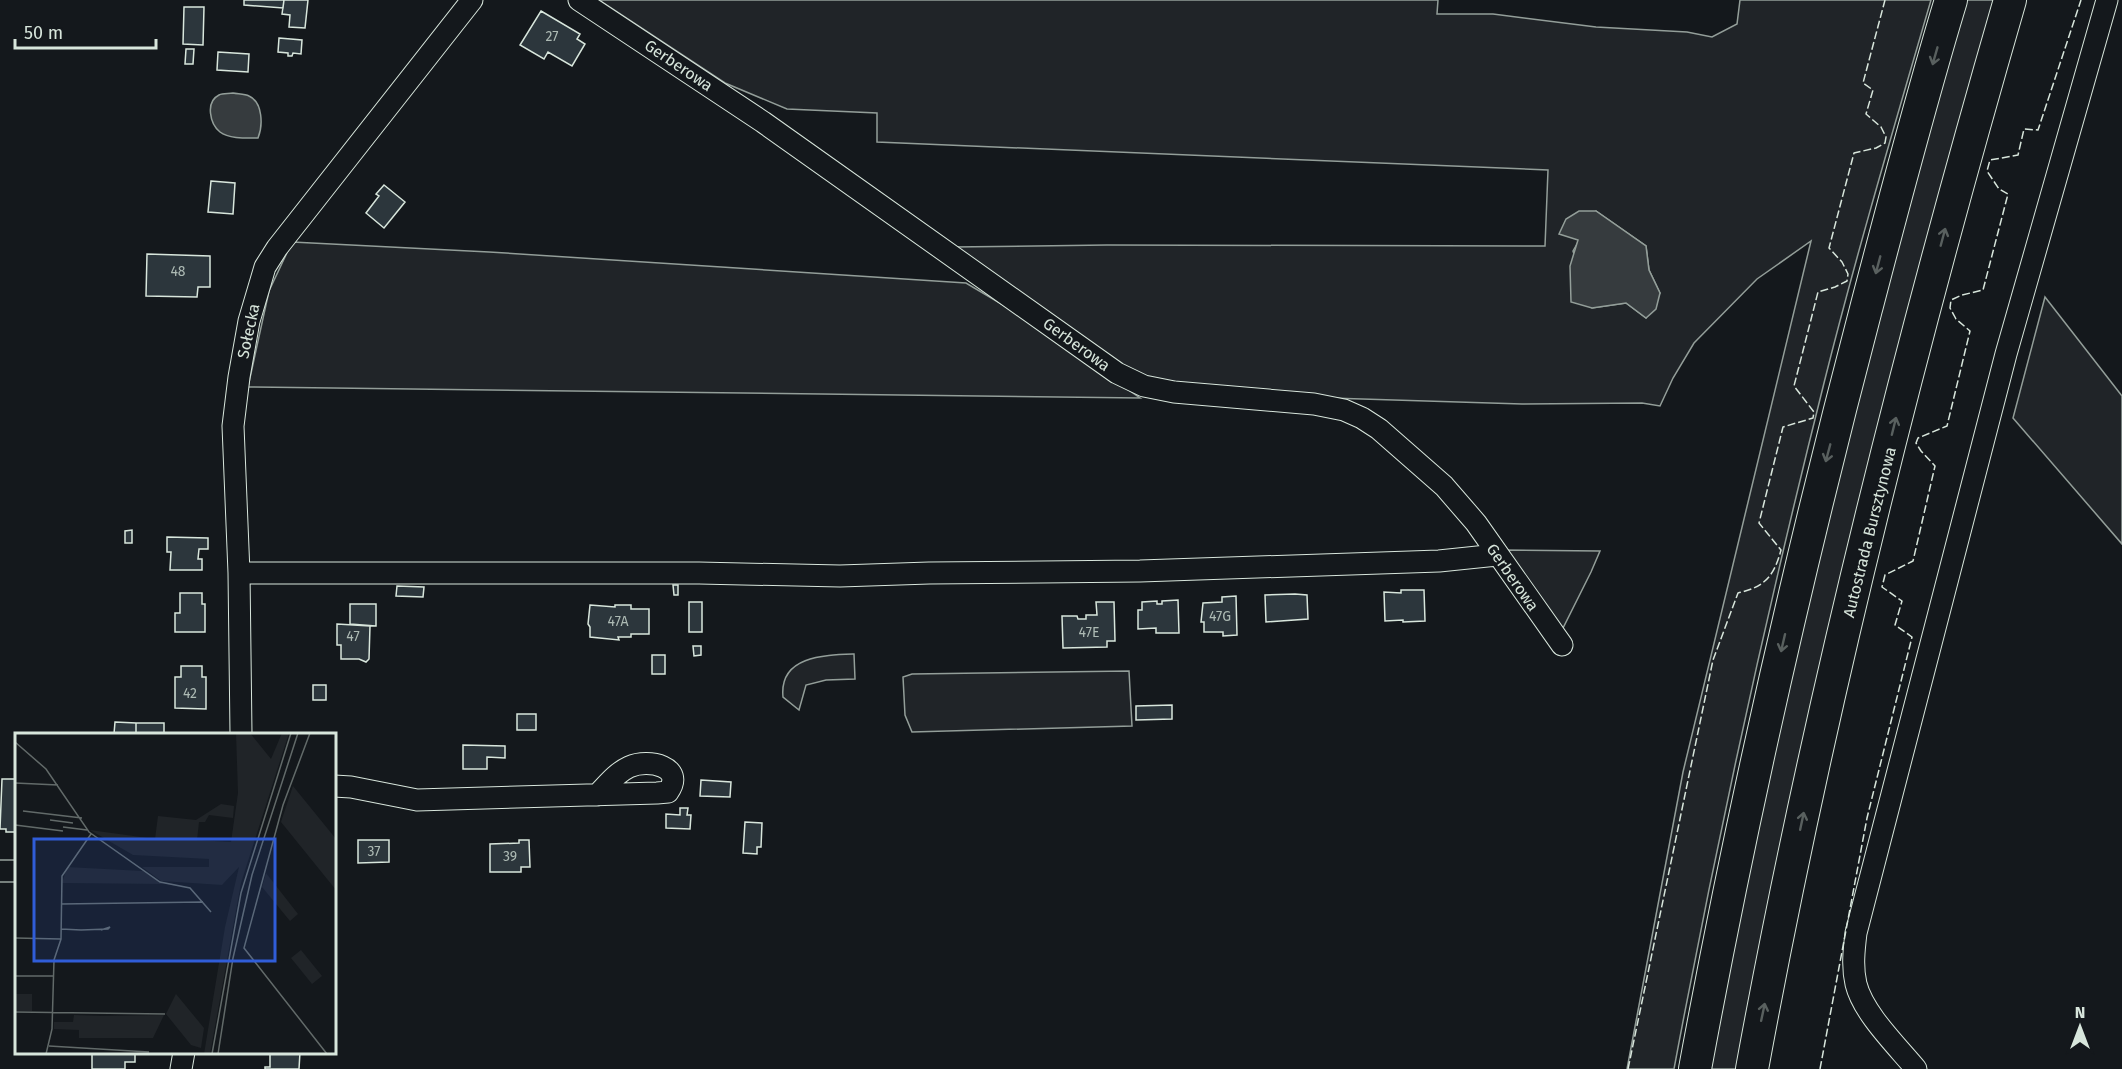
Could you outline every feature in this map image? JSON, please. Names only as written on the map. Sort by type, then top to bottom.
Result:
[{"type":"highway","points":[[1695,1069],[1746,810],[1822,477],[1899,183],[1951,0]]},
{"type":"highway","name":"Autostrada Bursztynowa","points":[[1752,1069],[1802,818],[1865,543],[1925,304],[2010,0]]},
{"type":"street","name":"Sołecka","points":[[241,733],[239,573],[233,426],[249,321],[264,267],[472,0]]},
{"type":"street","name":"Gerberowa","points":[[579,0],[763,122],[1117,373],[1144,386],[1174,392],[1314,404],[1344,410],[1379,429],[1444,486],[1476,523],[1562,645]]},
{"type":"street","points":[[1916,1069],[1875,1018],[1856,986],[1853,957],[1856,933],[2006,354],[2107,0]]},
{"type":"street","points":[[239,573],[699,573],[840,576],[929,573],[1140,572],[1439,561],[1497,555]]},
{"type":"street","points":[[336,786],[417,800],[597,795]]},
{"type":"street","points":[[0,872],[15,871]]},
{"type":"street","points":[[181,1069],[184,1054]]},
{"type":"shaded area","points":[[599,0],[1438,0],[1437,14],[1493,14],[1596,27],[1687,32],[1712,37],[1737,24],[1740,0],[1931,0],[1849,287],[1803,468],[1744,725],[1674,1069],[1627,1069],[1683,772],[1811,241],[1757,279],[1694,343],[1673,378],[1660,406],[1642,403],[1522,404],[1330,398],[1148,380],[1121,367],[954,247],[1545,246],[1548,170],[877,142],[877,113],[787,109],[725,83]],"holes":[[[1596,211],[1646,246],[1649,270],[1660,293],[1646,318],[1626,303],[1592,308],[1573,251]]]},
{"type":"shaded area","points":[[1964,0],[1998,0],[1740,1069],[1707,1069],[1734,931],[1828,504]]},
{"type":"shaded area","points":[[233,93],[249,96],[257,103],[261,115],[258,138],[228,136],[220,132],[214,124],[210,113],[215,98],[222,94]]},
{"type":"shaded area","points":[[1579,211],[1596,211],[1646,246],[1649,270],[1660,293],[1656,309],[1646,318],[1626,303],[1592,308],[1571,302],[1570,266],[1578,240],[1559,234],[1566,219]]},
{"type":"shaded area","points":[[292,242],[489,252],[966,283],[1025,318],[1140,398],[248,387],[269,291]]},
{"type":"shaded area","points":[[2045,297],[2122,396],[2122,544],[2013,418]]},
{"type":"shaded area","points":[[1504,550],[1600,551],[1562,630]]},
{"type":"shaded area","points":[[854,654],[855,679],[826,680],[806,685],[799,710],[783,697],[784,683],[788,673],[796,666],[817,657]]},
{"type":"shaded area","points":[[1129,671],[1132,726],[912,732],[905,715],[903,677],[912,674]]},
{"type":"building","points":[[244,0],[284,0],[283,8],[244,5]]},
{"type":"building","points":[[284,0],[308,0],[305,28],[289,27],[290,15],[282,14]]},
{"type":"building","points":[[184,7],[204,7],[203,45],[183,44]]},
{"type":"building","points":[[541,11],[580,34],[577,39],[585,44],[572,66],[548,52],[544,59],[520,45]]},
{"type":"building","points":[[279,38],[302,40],[301,54],[293,53],[292,56],[288,56],[288,53],[278,52]]},
{"type":"building","points":[[186,49],[194,49],[193,64],[185,64]]},
{"type":"building","points":[[218,52],[249,54],[248,72],[217,70]]},
{"type":"building","points":[[211,181],[235,183],[233,214],[208,212]]},
{"type":"building","points":[[384,185],[405,202],[384,228],[366,213],[379,196],[376,194]]},
{"type":"building","points":[[147,254],[210,256],[210,287],[198,287],[197,297],[146,296]]},
{"type":"building","points":[[132,530],[132,543],[125,543],[125,531]]},
{"type":"building","points":[[167,537],[208,538],[208,549],[199,549],[198,559],[202,559],[202,570],[170,570],[171,552],[167,552]]},
{"type":"building","points":[[673,585],[678,585],[678,595],[674,595]]},
{"type":"building","points":[[397,586],[424,587],[423,597],[396,596]]},
{"type":"building","points":[[1401,590],[1424,590],[1425,621],[1385,621],[1384,592],[1401,593]]},
{"type":"building","points":[[180,593],[202,593],[202,604],[205,604],[205,632],[175,632],[175,613],[180,613]]},
{"type":"building","points":[[1265,595],[1307,595],[1308,619],[1266,622]]},
{"type":"building","points":[[1236,596],[1237,635],[1223,636],[1223,632],[1204,632],[1204,622],[1201,622],[1203,603],[1222,602],[1222,597]]},
{"type":"building","points":[[1178,600],[1179,633],[1156,633],[1156,628],[1138,629],[1138,610],[1142,610],[1142,602],[1157,601],[1157,604],[1162,604],[1162,601]]},
{"type":"building","points":[[689,602],[702,602],[702,632],[689,632]]},
{"type":"building","points":[[1096,602],[1114,602],[1115,641],[1107,641],[1107,647],[1063,648],[1062,616],[1077,616],[1078,619],[1086,619],[1086,615],[1097,615]]},
{"type":"building","points":[[350,604],[376,604],[376,626],[350,624]]},
{"type":"building","points":[[590,605],[615,607],[615,605],[631,605],[631,609],[649,609],[649,634],[631,634],[631,637],[618,637],[619,640],[590,637],[588,624]]},
{"type":"building","points":[[337,624],[370,626],[369,659],[366,662],[359,659],[341,659],[341,645],[337,645]]},
{"type":"building","points":[[693,646],[701,646],[701,655],[694,656]]},
{"type":"building","points":[[652,655],[665,655],[665,674],[652,674]]},
{"type":"building","points":[[181,666],[202,666],[202,677],[206,677],[206,709],[175,708],[175,677],[181,677]]},
{"type":"building","points":[[313,685],[326,685],[326,700],[313,700]]},
{"type":"building","points":[[1172,705],[1172,719],[1136,720],[1136,706]]},
{"type":"building","points":[[517,714],[536,714],[536,730],[517,730]]},
{"type":"building","points":[[115,722],[136,723],[136,733],[114,733]]},
{"type":"building","points":[[136,723],[164,723],[164,733],[136,733]]},
{"type":"building","points":[[463,745],[505,746],[505,758],[487,757],[487,769],[463,769]]},
{"type":"building","points":[[2,779],[15,779],[15,832],[0,829]]},
{"type":"building","points":[[701,780],[731,782],[730,797],[700,796]]},
{"type":"building","points":[[680,808],[688,808],[687,815],[691,815],[690,829],[666,828],[666,814],[680,815]]},
{"type":"building","points":[[745,822],[762,823],[761,847],[757,847],[757,854],[743,853]]},
{"type":"building","points":[[358,840],[389,840],[389,862],[358,863]]},
{"type":"building","points":[[519,840],[529,840],[530,867],[521,867],[521,872],[490,872],[490,844],[519,843]]},
{"type":"building","points":[[92,1054],[135,1054],[135,1062],[125,1062],[125,1069],[92,1069]]},
{"type":"building","points":[[270,1054],[300,1054],[299,1069],[265,1069],[265,1067],[270,1067]]},
{"type":"fence","points":[[1628,1069],[1713,660],[1738,593],[1762,584],[1775,567],[1781,550],[1759,523],[1783,427],[1813,418],[1814,412],[1794,386],[1818,292],[1847,281],[1848,274],[1842,262],[1829,248],[1854,153],[1876,148],[1885,143],[1886,137],[1881,127],[1866,114],[1873,90],[1863,83],[1885,0]]},
{"type":"fence","points":[[1820,1069],[1867,818],[1912,637],[1895,625],[1902,601],[1882,587],[1885,575],[1913,561],[1935,466],[1916,443],[1918,438],[1947,426],[1970,331],[1956,319],[1950,308],[1951,300],[1983,290],[2008,194],[1999,189],[1987,171],[1990,160],[2018,155],[2024,129],[2038,130],[2081,0]]}]
